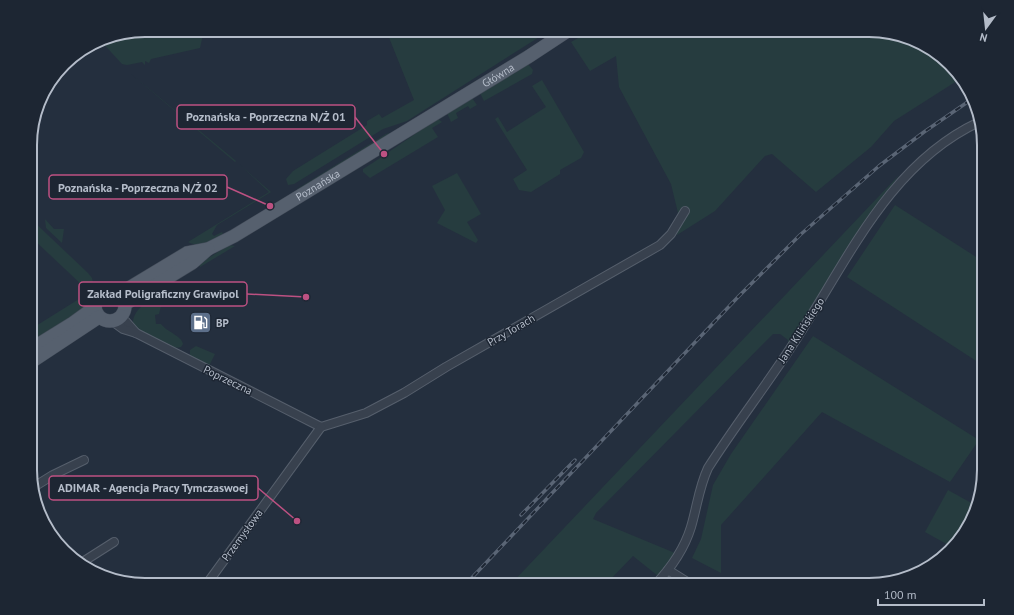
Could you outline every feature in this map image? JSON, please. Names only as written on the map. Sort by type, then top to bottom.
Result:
[{"type":"main road","name":"Główna","points":[[427,118],[557,37]]},
{"type":"main road","name":"Poznańska","points":[[119,309],[192,263],[208,249],[234,236],[427,118]]},
{"type":"main road","points":[[37,345],[73,323],[97,312],[119,309],[109,291],[104,292],[97,298],[97,312]]},
{"type":"main road","points":[[37,357],[97,312]]},
{"type":"street","name":"Jana Kilińskiego","points":[[661,578],[668,570],[687,537],[700,485],[708,468],[794,342],[884,202],[904,177],[917,164],[956,135],[975,124]]},
{"type":"street","name":"Przy Torach","points":[[321,427],[366,413],[398,396],[660,245],[671,234],[685,211]]},
{"type":"street","name":"Poprzeczna","points":[[119,309],[123,329],[136,333],[321,427]]},
{"type":"street","name":"Przemysłowa","points":[[211,578],[321,427]]},
{"type":"street","points":[[38,484],[84,460]]},
{"type":"street","points":[[85,560],[114,542]]},
{"type":"street","points":[[668,570],[681,578]]},
{"type":"green space","points":[[138,37],[202,37],[200,48],[151,59],[149,63],[145,61],[145,65],[142,62],[127,65],[122,64],[104,45],[124,39]]},
{"type":"green space","points":[[389,37],[539,37],[407,121],[383,129],[294,184],[288,185],[286,179],[293,171],[367,125],[367,121],[379,114],[382,118],[414,100]]},
{"type":"green space","points":[[580,37],[883,38],[910,45],[923,51],[935,59],[956,81],[894,121],[871,147],[816,192],[772,154],[765,156],[715,211],[677,235],[678,213],[671,184],[619,87],[616,56],[590,71],[571,42]]},
{"type":"green space","points":[[528,64],[533,70],[532,74],[484,101],[480,93]]},
{"type":"green space","points":[[130,73],[236,161],[235,162]]},
{"type":"green space","points":[[542,80],[584,152],[581,158],[560,170],[560,174],[531,192],[519,190],[513,179],[527,170],[495,119],[498,117],[507,132],[546,107],[532,86]]},
{"type":"green space","points":[[472,98],[477,105],[470,109],[468,106],[456,113],[458,118],[451,122],[447,113]]},
{"type":"green space","points":[[438,119],[442,122],[432,128],[438,137],[370,178],[363,172],[363,169]]},
{"type":"green space","points":[[396,131],[297,191],[297,189],[386,134]]},
{"type":"green space","points":[[239,164],[271,192],[217,225],[212,234],[214,236],[222,232],[223,234],[216,241],[202,244],[188,242],[269,192]]},
{"type":"green space","points":[[457,173],[481,214],[467,222],[478,240],[476,243],[437,223],[445,210],[432,186]]},
{"type":"green space","points":[[899,175],[847,250],[788,346],[788,340],[780,334],[773,334],[596,513],[593,519],[675,553],[658,576],[633,556],[612,578],[517,578]]},
{"type":"green space","points":[[895,205],[977,258],[977,361],[847,277]]},
{"type":"green space","points":[[45,219],[54,229],[64,229],[62,243],[46,228]]},
{"type":"green space","points":[[37,225],[88,273],[92,278],[95,290],[88,306],[37,340],[37,325],[79,299],[83,293],[83,286],[37,243]]},
{"type":"green space","points":[[229,245],[235,246],[200,267],[199,264]]},
{"type":"green space","points":[[160,294],[162,302],[159,314],[155,315],[156,324],[161,324],[177,336],[182,341],[183,344],[181,347],[176,348],[163,344],[133,324],[133,319],[138,310]]},
{"type":"green space","points":[[813,336],[977,439],[977,443],[950,482],[822,412],[721,525],[721,573],[692,558],[701,539],[713,485],[731,454]]},
{"type":"green space","points":[[196,346],[215,354],[209,366],[190,356],[190,350]]},
{"type":"green space","points":[[948,490],[971,503],[963,524],[955,536],[947,544],[925,532]]},
{"type":"railway","points":[[472,578],[738,297],[800,235],[879,166],[924,132],[968,102]]},
{"type":"railway","points":[[521,515],[575,460]]},
{"type":"place","name":"Poznańska - Poprzeczna N/Ż 01","points":[[384,154]]},
{"type":"place","name":"Poznańska - Poprzeczna N/Ż 02","points":[[270,206]]},
{"type":"place","name":"Zakład Poligraficzny Grawipol","points":[[306,297]]},
{"type":"place","name":"BP","points":[[200,323]]},
{"type":"place","name":"ADIMAR - Agencja Pracy Tymczaswoej","points":[[297,521]]}]
